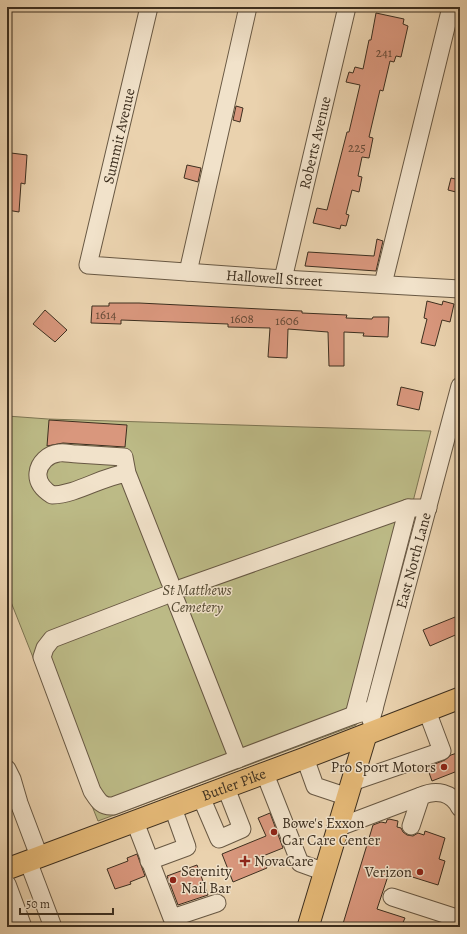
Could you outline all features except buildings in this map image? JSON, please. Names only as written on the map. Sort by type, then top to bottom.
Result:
[{"type":"main road","name":"Butler Pike","points":[[7,869],[265,774],[427,711],[458,703]]},
{"type":"main road","points":[[308,927],[366,735]]},
{"type":"street","name":"Summit Avenue","points":[[88,265],[149,7]]},
{"type":"street","points":[[188,272],[248,7]]},
{"type":"street","name":"Roberts Avenue","points":[[283,279],[347,7]]},
{"type":"street","points":[[383,284],[450,7]]},
{"type":"street","name":"Hallowell Street","points":[[88,265],[283,279],[460,289]]},
{"type":"street","name":"East North Lane","points":[[366,735],[460,386]]},
{"type":"street","points":[[127,473],[101,479],[70,493],[52,495],[45,491],[41,486],[38,474],[39,465],[47,457],[58,453],[124,457],[127,473],[238,759]]},
{"type":"street","points":[[354,715],[408,508]]},
{"type":"street","points":[[374,709],[354,715],[114,806],[107,807],[100,803],[92,791],[42,657],[45,648],[52,639],[173,592],[408,508],[428,508]]},
{"type":"street","points":[[305,758],[315,786],[350,790],[442,750],[427,711]]},
{"type":"street","points":[[7,769],[12,779],[19,803],[33,859],[53,927]]},
{"type":"street","points":[[265,774],[300,863],[325,872]]},
{"type":"street","points":[[201,797],[219,839],[242,829],[226,788]]},
{"type":"street","points":[[339,827],[428,792],[445,793],[452,798],[460,808]]},
{"type":"street","points":[[411,826],[421,796]]},
{"type":"street","points":[[149,860],[187,847],[173,808]]},
{"type":"street","points":[[135,822],[172,918],[217,903]]},
{"type":"street","points":[[7,884],[23,927]]},
{"type":"street","points":[[392,897],[460,919]]},
{"type":"green space","name":"St Matthews Cemetery","points":[[7,416],[48,419],[431,431],[356,725],[98,821],[7,592]]},
{"type":"place","name":"Pro Sport Motors","points":[[444,767]]},
{"type":"place","name":"Bowe's Exxon Car Care Center","points":[[274,832]]},
{"type":"place","name":"NovaCare","points":[[245,861]]},
{"type":"place","name":"Verizon","points":[[420,872]]},
{"type":"place","name":"Serenity Nail Bar","points":[[173,880]]}]
